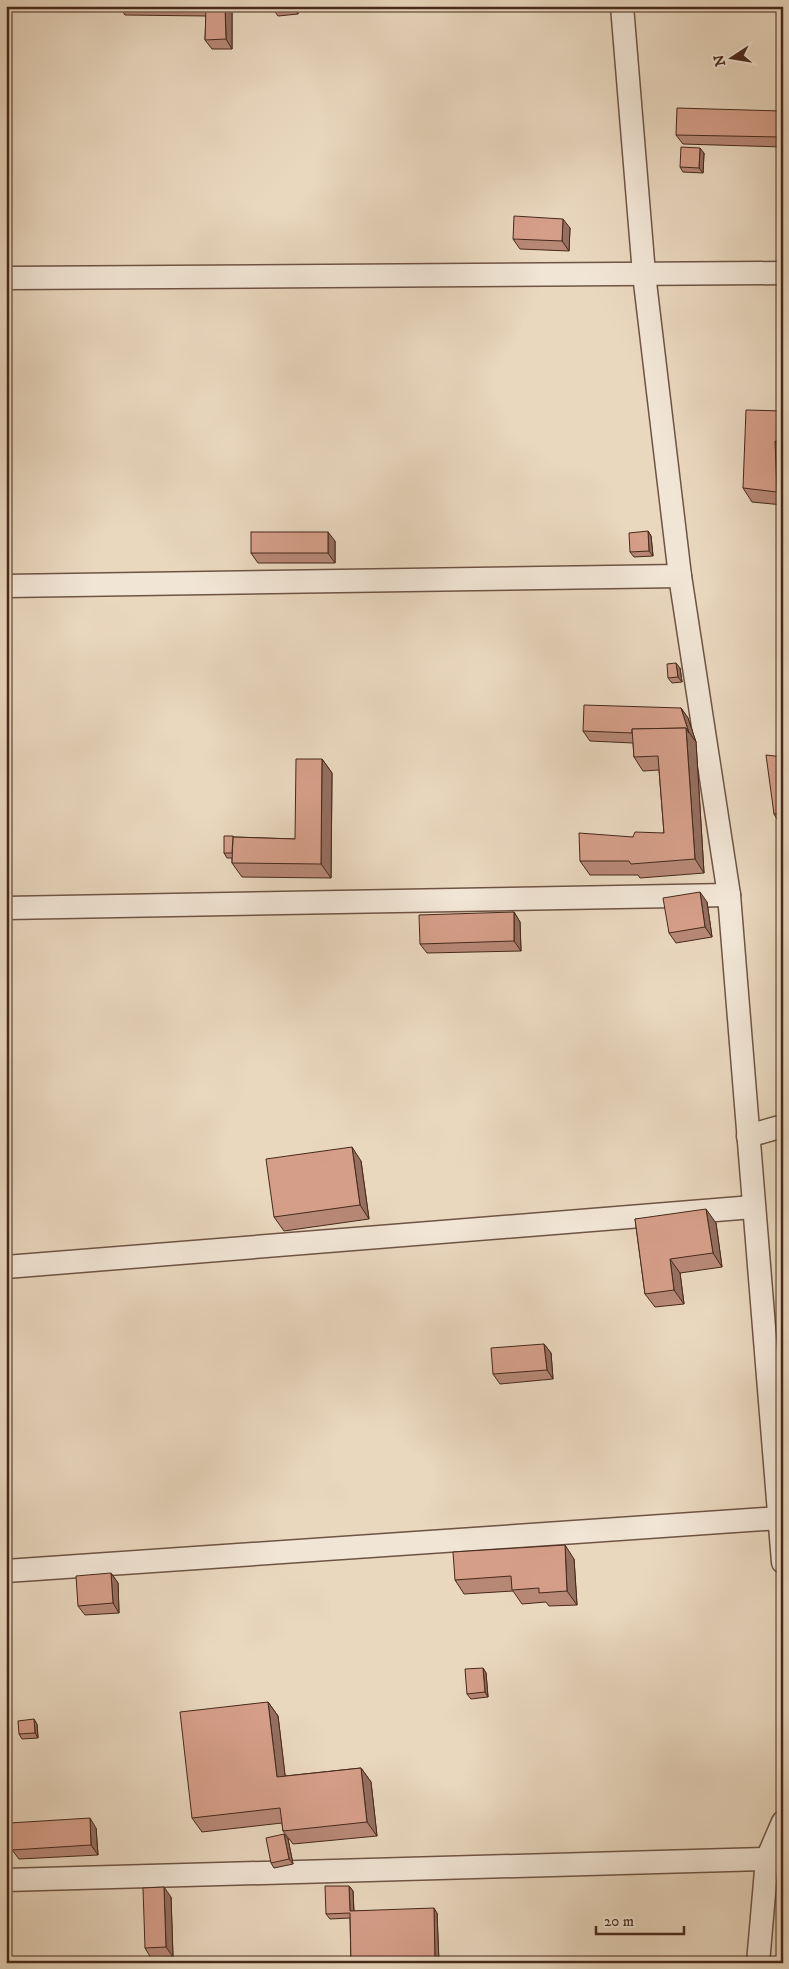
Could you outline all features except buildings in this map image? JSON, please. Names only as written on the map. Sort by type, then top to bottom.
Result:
[{"type":"street","points":[[622,6],[644,274],[680,576],[729,894],[783,1562]]},
{"type":"street","points":[[6,278],[783,273]]},
{"type":"street","points":[[6,586],[680,576]]},
{"type":"street","points":[[6,908],[729,894]]},
{"type":"street","points":[[748,1136],[783,1126]]},
{"type":"street","points":[[6,1266],[753,1207]]},
{"type":"street","points":[[6,1571],[780,1518]]},
{"type":"street","points":[[758,1963],[767,1859],[783,1822]]},
{"type":"street","points":[[6,1880],[767,1859]]}]
